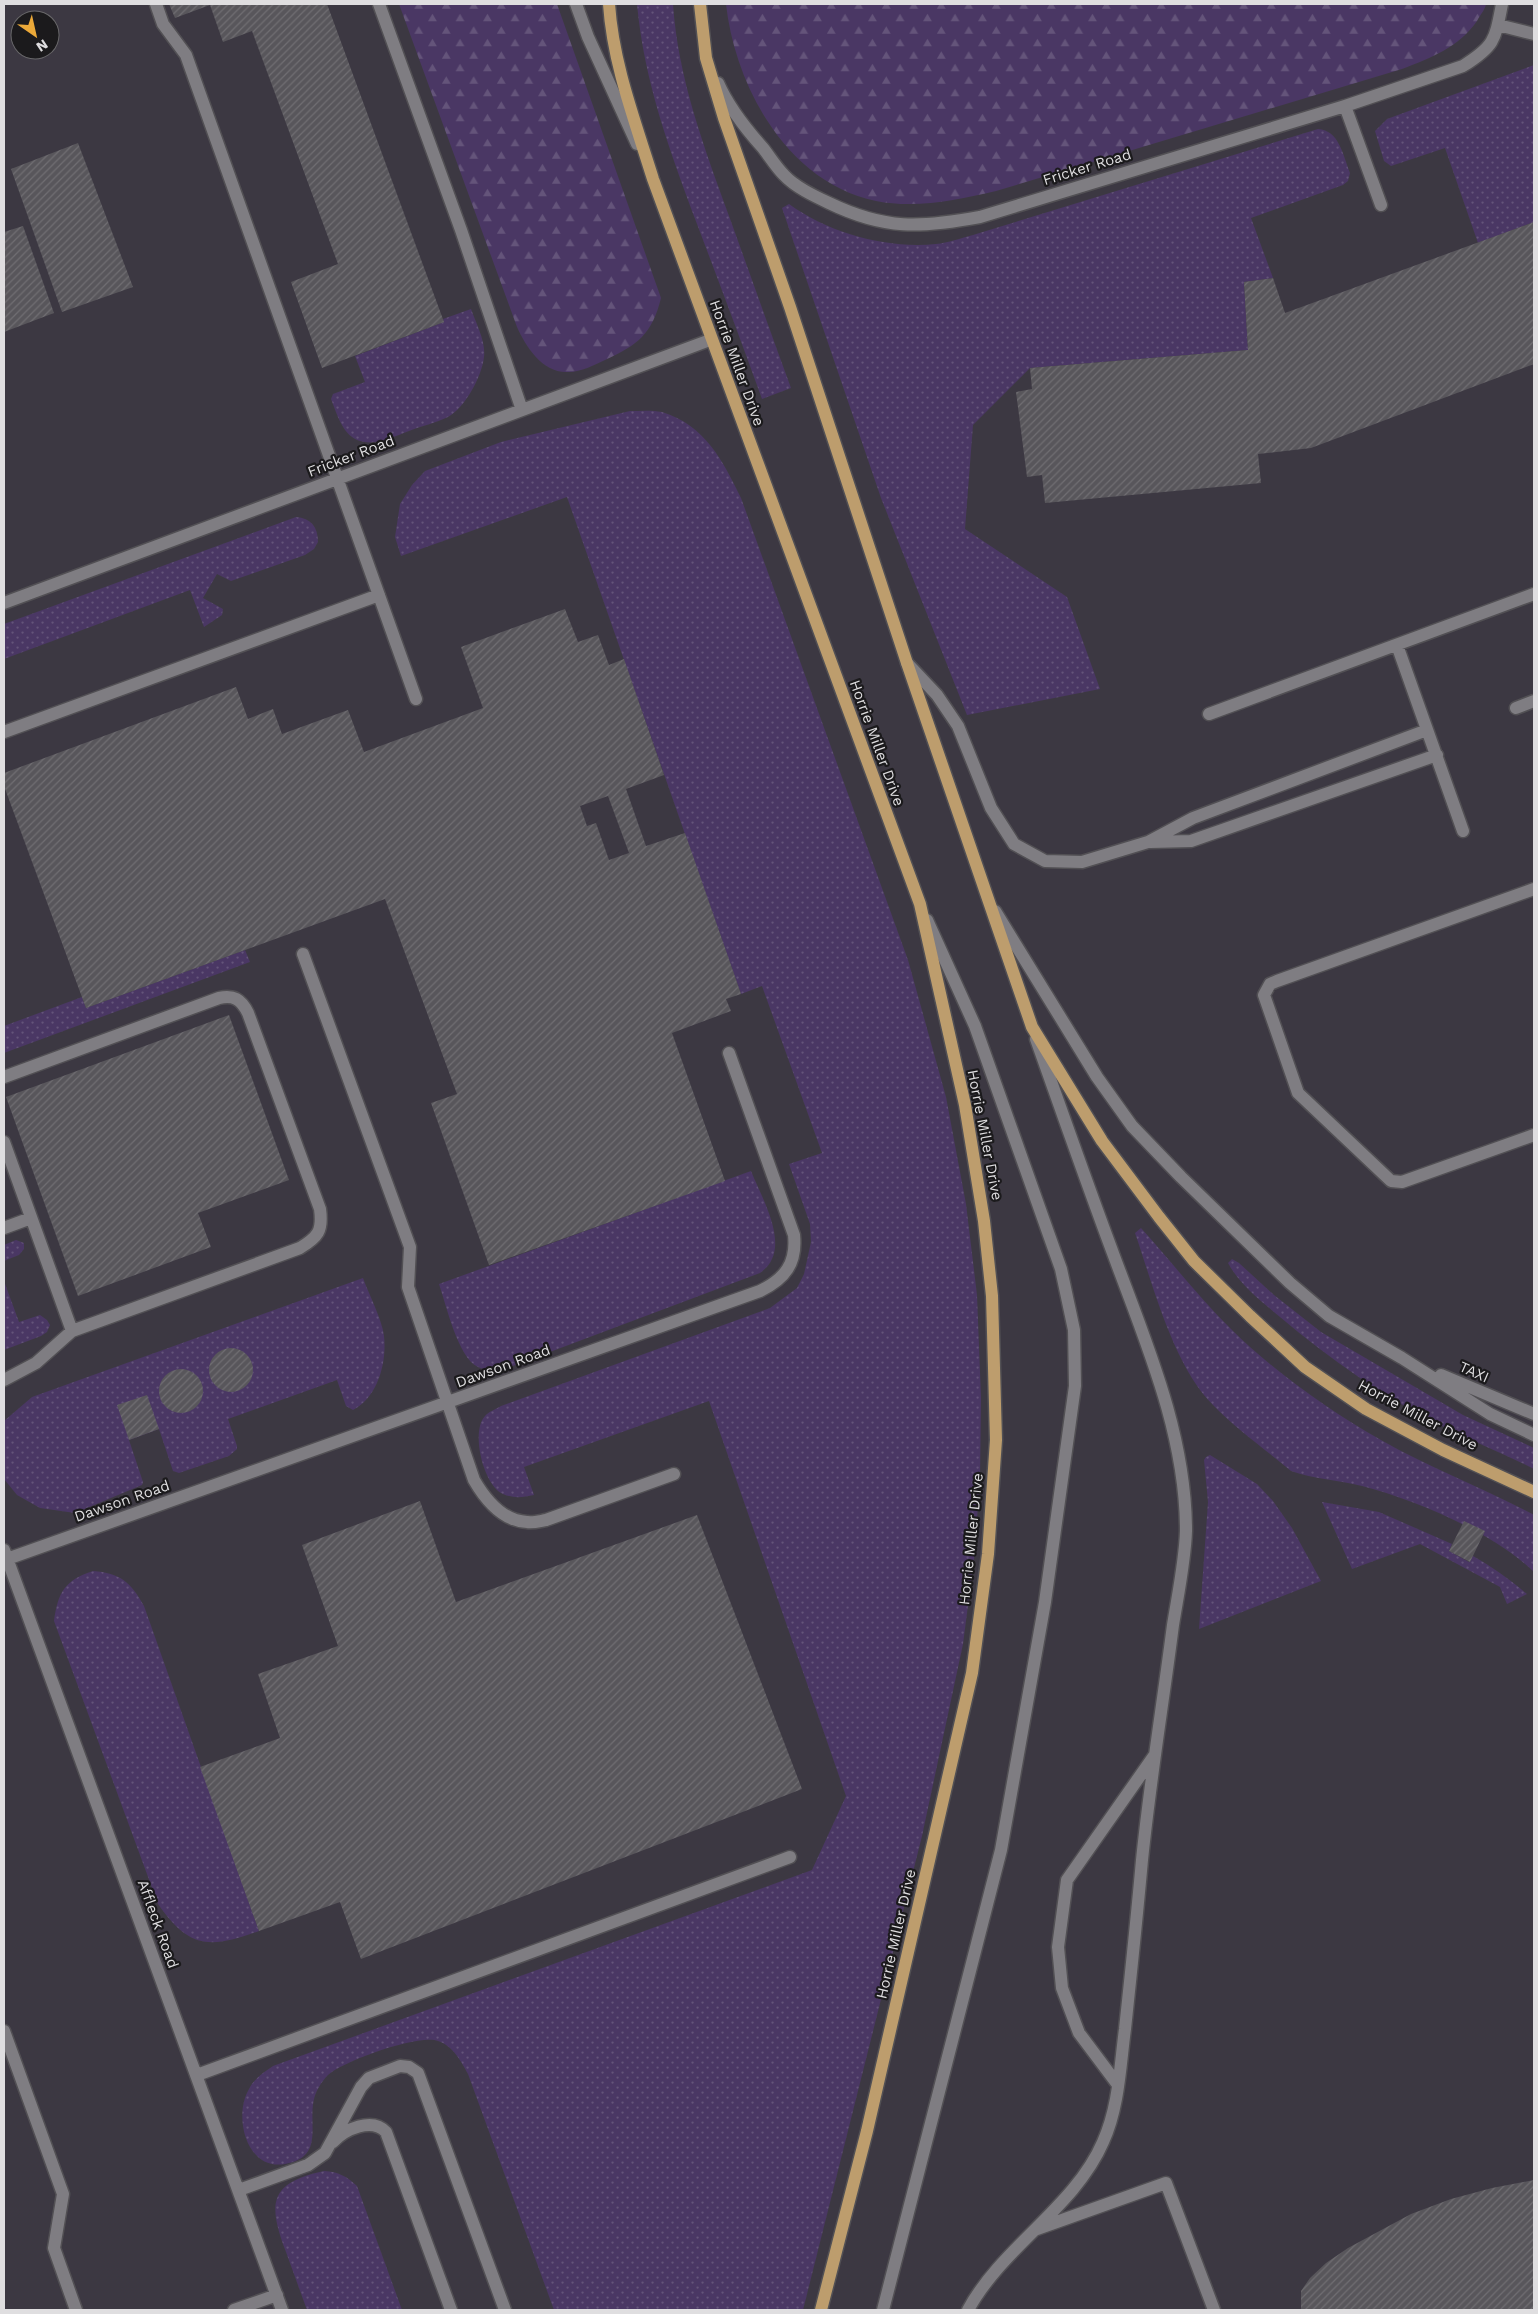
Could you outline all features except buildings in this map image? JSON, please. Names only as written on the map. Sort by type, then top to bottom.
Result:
[{"type":"main road","name":"Horrie Miller Drive","points":[[609,4],[611,32],[625,90],[653,179],[710,340],[920,904],[965,1105],[984,1221],[992,1296],[996,1449],[988,1554],[972,1673],[866,2131],[821,2310]]},
{"type":"main road","name":"Horrie Miller Drive","points":[[700,4],[706,58],[724,118],[790,307],[907,663],[1032,1027],[1102,1141],[1194,1261],[1305,1367],[1366,1409],[1443,1450],[1534,1492]]},
{"type":"street","points":[[156,4],[163,24],[186,56],[416,699]]},
{"type":"street","points":[[379,4],[461,230],[522,410]]},
{"type":"street","points":[[576,4],[588,37],[653,179]]},
{"type":"street","name":"Fricker Road","points":[[706,58],[728,106],[785,176],[816,198],[873,221],[906,226],[937,225],[980,217],[1345,106],[1463,66],[1480,55],[1492,43],[1502,4]]},
{"type":"street","points":[[1498,25],[1534,34]]},
{"type":"street","points":[[1345,106],[1381,205]]},
{"type":"street","name":"Fricker Road","points":[[4,603],[710,340]]},
{"type":"street","points":[[1209,714],[1534,594]]},
{"type":"street","points":[[4,732],[379,595]]},
{"type":"street","points":[[1397,645],[1463,831]]},
{"type":"street","points":[[907,663],[937,695],[958,726],[991,808],[1014,844],[1045,861],[1082,862],[1148,842],[1193,818],[1427,730]]},
{"type":"street","points":[[1516,708],[1534,701]]},
{"type":"street","points":[[1148,842],[1191,841],[1436,755]]},
{"type":"street","points":[[1534,889],[1277,981],[1270,984],[1264,995],[1298,1093],[1391,1181],[1402,1182],[1534,1135]]},
{"type":"street","points":[[986,896],[1097,1077],[1132,1126],[1181,1177],[1290,1283],[1329,1316],[1402,1358],[1490,1414],[1534,1435]]},
{"type":"street","points":[[883,2310],[1002,1850],[1044,1602],[1075,1386],[1076,1357],[1074,1330],[1060,1269],[975,1026],[920,904]]},
{"type":"street","points":[[303,954],[410,1247],[408,1287],[474,1480],[482,1495],[494,1507],[510,1518],[527,1523],[546,1520],[674,1474]]},
{"type":"street","points":[[4,1077],[219,998],[230,996],[237,998],[248,1013],[320,1209],[321,1219],[320,1231],[311,1241],[300,1248],[72,1331],[36,1363],[4,1380]]},
{"type":"street","points":[[968,2310],[978,2292],[999,2265],[1076,2184],[1103,2142],[1118,2085],[1144,1840],[1186,1533],[1182,1471],[1173,1426],[1154,1364],[1032,1027]]},
{"type":"street","name":"Dawson Road","points":[[5,1554],[448,1404],[760,1291],[780,1280],[789,1269],[794,1257],[794,1235],[729,1053]]},
{"type":"street","points":[[4,1142],[72,1331]]},
{"type":"street","points":[[4,1228],[31,1218]]},
{"type":"street","name":"TAXI","points":[[1402,1358],[1534,1414]]},
{"type":"street","name":"Affleck Road","points":[[5,1554],[282,2310]]},
{"type":"street","points":[[1118,2085],[1078,2033],[1062,1988],[1058,1946],[1067,1880],[1156,1754]]},
{"type":"street","points":[[197,2075],[790,1857]]},
{"type":"street","points":[[4,2031],[63,2194],[54,2248],[76,2310]]},
{"type":"street","points":[[238,2190],[308,2165],[325,2152],[361,2088],[369,2078],[400,2066],[414,2069],[418,2073],[505,2310]]},
{"type":"street","points":[[329,2145],[344,2133],[370,2124],[382,2127],[386,2132],[451,2310]]},
{"type":"street","points":[[1033,2231],[1166,2183],[1214,2310]]},
{"type":"street","points":[[234,2310],[277,2295]]},
{"type":"shaded area","points":[[4,4],[1534,4],[1534,2310],[4,2310]]},
{"type":"green space","points":[[399,4],[557,4],[661,298],[653,321],[642,337],[635,343],[583,370],[569,372],[551,369],[543,364],[525,343],[517,327]]},
{"type":"green space","points":[[637,4],[673,4],[680,59],[694,112],[710,164],[791,388],[762,399],[668,143],[652,88],[640,33]]},
{"type":"green space","points":[[726,4],[1486,4],[1470,30],[1453,45],[1434,56],[1402,69],[996,191],[951,200],[906,204],[876,201],[844,191],[816,174],[792,152],[771,126],[754,98],[741,67],[731,35]]},
{"type":"green space","points":[[1534,65],[1534,222],[1478,243],[1445,148],[1391,166],[1384,161],[1375,131],[1387,119]]},
{"type":"green space","points":[[1318,129],[1325,130],[1336,139],[1350,173],[1348,181],[1343,185],[1251,218],[1273,278],[1244,282],[1248,350],[1030,368],[973,425],[965,529],[1067,597],[1100,689],[967,715],[881,498],[782,208],[789,204],[840,231],[878,241],[917,245],[950,242]]},
{"type":"green space","points":[[471,309],[482,339],[484,351],[483,365],[472,391],[454,413],[443,419],[377,442],[363,442],[347,433],[331,399],[333,394],[365,382],[355,356],[444,322],[443,319]]},
{"type":"green space","points":[[630,411],[662,412],[690,426],[711,446],[741,498],[908,960],[946,1097],[966,1204],[977,1295],[981,1398],[980,1479],[974,1559],[963,1644],[922,1836],[803,2310],[554,2310],[468,2074],[452,2050],[438,2041],[415,2041],[382,2050],[336,2069],[328,2075],[320,2085],[314,2098],[311,2144],[307,2153],[299,2160],[285,2164],[272,2164],[261,2159],[252,2150],[246,2139],[243,2126],[244,2100],[251,2085],[273,2066],[812,1870],[846,1796],[709,1401],[524,1467],[534,1495],[530,1496],[511,1497],[496,1489],[485,1470],[479,1446],[481,1424],[486,1415],[501,1406],[770,1308],[797,1288],[804,1274],[811,1242],[810,1224],[789,1164],[822,1153],[762,986],[741,994],[567,497],[401,556],[395,537],[400,504],[412,485],[425,471],[501,442]]},
{"type":"green space","points":[[296,517],[306,519],[313,524],[317,532],[318,542],[314,549],[305,555],[231,581],[217,574],[203,598],[223,609],[222,615],[204,627],[190,590],[4,659],[4,624]]},
{"type":"green space","points":[[245,950],[250,962],[4,1053],[4,1026],[82,997],[86,1008]]},
{"type":"green space","points":[[751,1171],[768,1210],[775,1238],[774,1251],[770,1263],[760,1273],[505,1369],[491,1370],[478,1367],[464,1353],[454,1330],[439,1284]]},
{"type":"green space","points":[[1141,1228],[1232,1330],[1266,1361],[1303,1390],[1341,1416],[1400,1450],[1534,1515],[1534,1572],[1498,1544],[1430,1509],[1362,1486],[1291,1471],[1231,1422],[1199,1388],[1186,1369],[1175,1347],[1135,1233]]},
{"type":"green space","points":[[16,1240],[24,1243],[24,1249],[19,1255],[4,1261],[4,1245]]},
{"type":"green space","points":[[1232,1259],[1321,1332],[1463,1415],[1534,1448],[1534,1469],[1422,1416],[1359,1377],[1299,1333],[1251,1292],[1228,1263]]},
{"type":"green space","points":[[363,1278],[383,1329],[385,1346],[382,1367],[375,1388],[362,1404],[353,1410],[346,1406],[337,1380],[228,1419],[237,1449],[229,1456],[179,1473],[173,1471],[159,1429],[129,1440],[143,1482],[142,1485],[75,1513],[40,1508],[17,1495],[4,1479],[4,1421],[32,1397]]},
{"type":"green space","points":[[4,1281],[19,1322],[40,1315],[50,1325],[47,1332],[41,1336],[4,1350]]},
{"type":"green space","points":[[1210,1455],[1257,1484],[1273,1501],[1292,1528],[1321,1581],[1199,1629],[1208,1502],[1204,1460]]},
{"type":"green space","points":[[1322,1502],[1379,1512],[1452,1544],[1449,1551],[1469,1562],[1473,1556],[1527,1594],[1507,1604],[1500,1587],[1420,1544],[1352,1569]]},
{"type":"green space","points":[[93,1571],[111,1574],[124,1580],[144,1606],[259,1931],[227,1941],[202,1941],[180,1930],[158,1904],[54,1621],[58,1602],[64,1588],[69,1583]]},
{"type":"green space","points":[[324,2171],[342,2175],[357,2186],[402,2310],[307,2310],[280,2235],[275,2208],[277,2198],[283,2189],[292,2182]]}]
